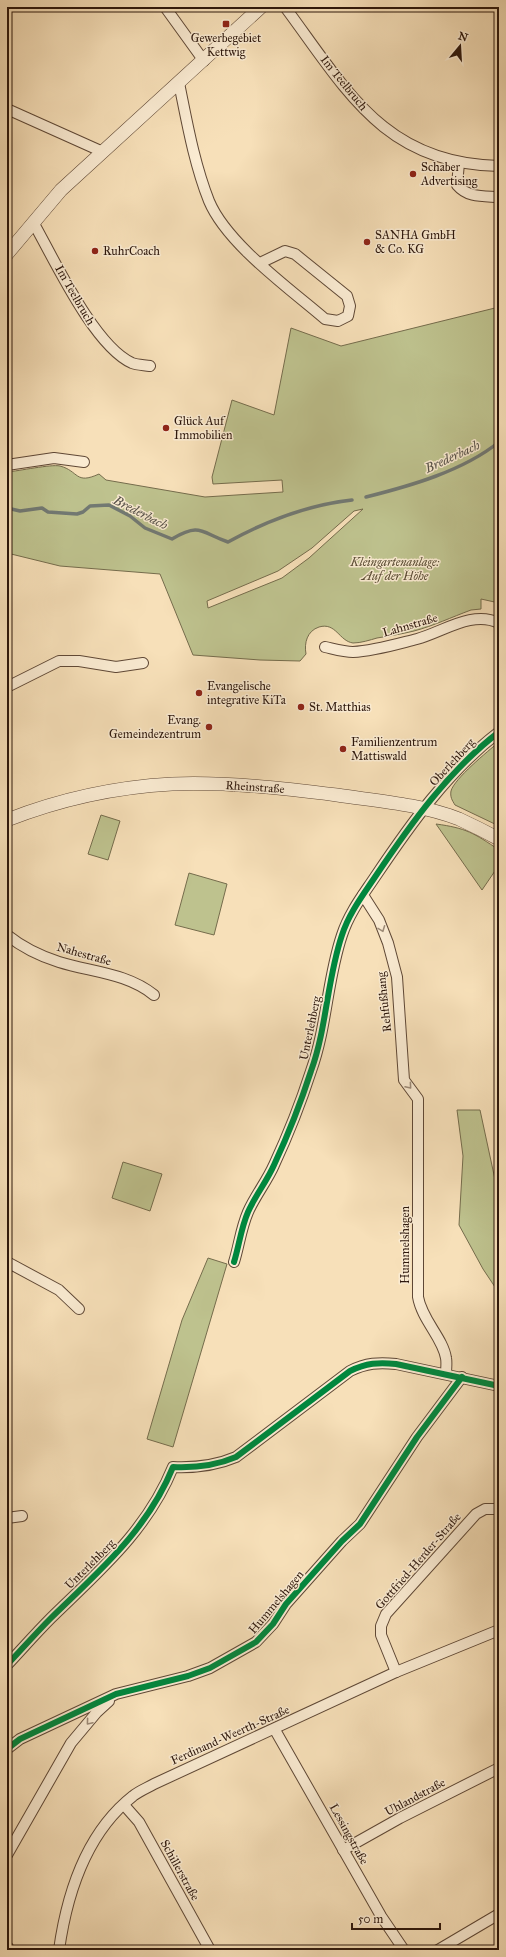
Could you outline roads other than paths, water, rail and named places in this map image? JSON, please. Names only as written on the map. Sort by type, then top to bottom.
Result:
[{"type":"street","points":[[165,7],[204,61]]},
{"type":"street","points":[[7,254],[61,190],[204,61],[261,7]]},
{"type":"street","name":"Im Teelbruch","points":[[286,7],[358,105],[378,123],[410,146],[431,154],[459,163],[499,166]]},
{"type":"street","points":[[179,83],[197,166],[209,202],[225,228],[240,246],[260,264],[325,319],[338,321],[348,316],[350,306],[347,296],[295,254],[285,251],[260,264]]},
{"type":"street","points":[[7,109],[103,152]]},
{"type":"street","points":[[459,163],[457,185],[463,192],[475,196],[499,197]]},
{"type":"street","name":"Im Teelbruch","points":[[33,222],[90,324],[118,354],[133,364],[150,366]]},
{"type":"street","points":[[7,465],[54,458],[84,462]]},
{"type":"street","name":"Lahnstraße","points":[[325,647],[352,652],[367,650],[418,639],[471,620],[491,620],[499,623]]},
{"type":"street","points":[[7,687],[59,661],[79,661],[116,667],[143,663]]},
{"type":"street","name":"Oberlehberg","points":[[424,809],[451,777],[486,742],[499,732]]},
{"type":"street","name":"Rheinstraße","points":[[7,820],[74,799],[129,789],[171,784],[278,788],[424,809],[458,819],[499,839]]},
{"type":"street","name":"Unterlehberg","points":[[234,1262],[248,1213],[274,1165],[312,1070],[321,1035],[335,957],[342,932],[352,911],[404,834],[424,809]]},
{"type":"street","name":"Rehfußhang","points":[[363,895],[379,920],[388,944],[397,978],[404,1080],[418,1099],[418,1109]]},
{"type":"street","name":"Nahestraße","points":[[7,935],[31,950],[57,961],[128,979],[144,987],[154,995]]},
{"type":"street","name":"Hummelshagen","points":[[418,1109],[418,1297],[422,1313],[443,1348],[446,1357],[446,1374]]},
{"type":"street","points":[[7,1262],[59,1290],[79,1310]]},
{"type":"street","name":"Unterlehberg","points":[[7,1665],[51,1618],[100,1572],[129,1540],[153,1506],[173,1467],[192,1468],[219,1464],[236,1457],[350,1371],[363,1364],[381,1362],[446,1374]]},
{"type":"street","points":[[446,1374],[499,1386]]},
{"type":"street","name":"Hummelshagen","points":[[7,1749],[20,1739],[116,1694],[188,1676],[226,1660],[256,1642],[273,1624],[286,1604],[342,1541],[360,1524],[416,1437],[462,1377]]},
{"type":"street","name":"Gottfried-Herder-Straße","points":[[396,1672],[381,1635],[381,1626],[386,1614],[476,1514],[485,1509],[499,1509]]},
{"type":"street","points":[[7,1518],[22,1516]]},
{"type":"street","name":"Ferdinand-Weerth-Straße","points":[[59,1950],[68,1901],[80,1867],[110,1817],[133,1796],[154,1784],[275,1730],[396,1672],[499,1630]]},
{"type":"street","points":[[7,1855],[71,1743],[97,1712],[116,1694]]},
{"type":"street","name":"Lessingstraße","points":[[275,1730],[381,1916],[404,1950]]},
{"type":"street","name":"Uhlandstraße","points":[[343,1850],[400,1818],[499,1768]]},
{"type":"street","name":"Schillerstraße","points":[[124,1805],[139,1822],[210,1950]]},
{"type":"street","points":[[438,1950],[499,1914]]},
{"type":"street","points":[[7,1946],[10,1950]]},
{"type":"waterway","name":"Brederbach","points":[[366,497],[400,488],[453,469],[485,452],[499,442]]},
{"type":"waterway","name":"Brederbach","points":[[7,508],[20,511],[42,508],[48,512],[77,514],[83,512],[90,506],[109,505],[130,516],[145,528],[172,539],[189,531],[195,530],[228,542],[273,520],[319,506],[352,500]]},
{"type":"place","name":"Gewerbegebiet Kettwig","points":[[226,24]]},
{"type":"place","name":"Schaber Advertising","points":[[413,174]]},
{"type":"place","name":"SANHA GmbH & Co. KG","points":[[367,242]]},
{"type":"place","name":"RuhrCoach","points":[[95,251]]},
{"type":"place","name":"Glück Auf Immobilien","points":[[166,428]]},
{"type":"place","name":"Evangelische integrative KiTa","points":[[199,693]]},
{"type":"place","name":"St. Matthias","points":[[301,707]]},
{"type":"place","name":"Evang. Gemeindezentrum","points":[[209,727]]},
{"type":"place","name":"Familienzentrum Mattiswald","points":[[343,749]]},
{"type":"park label","name":"Kleingartenanlage: Auf der Höhe","points":[[395,569]]}]
